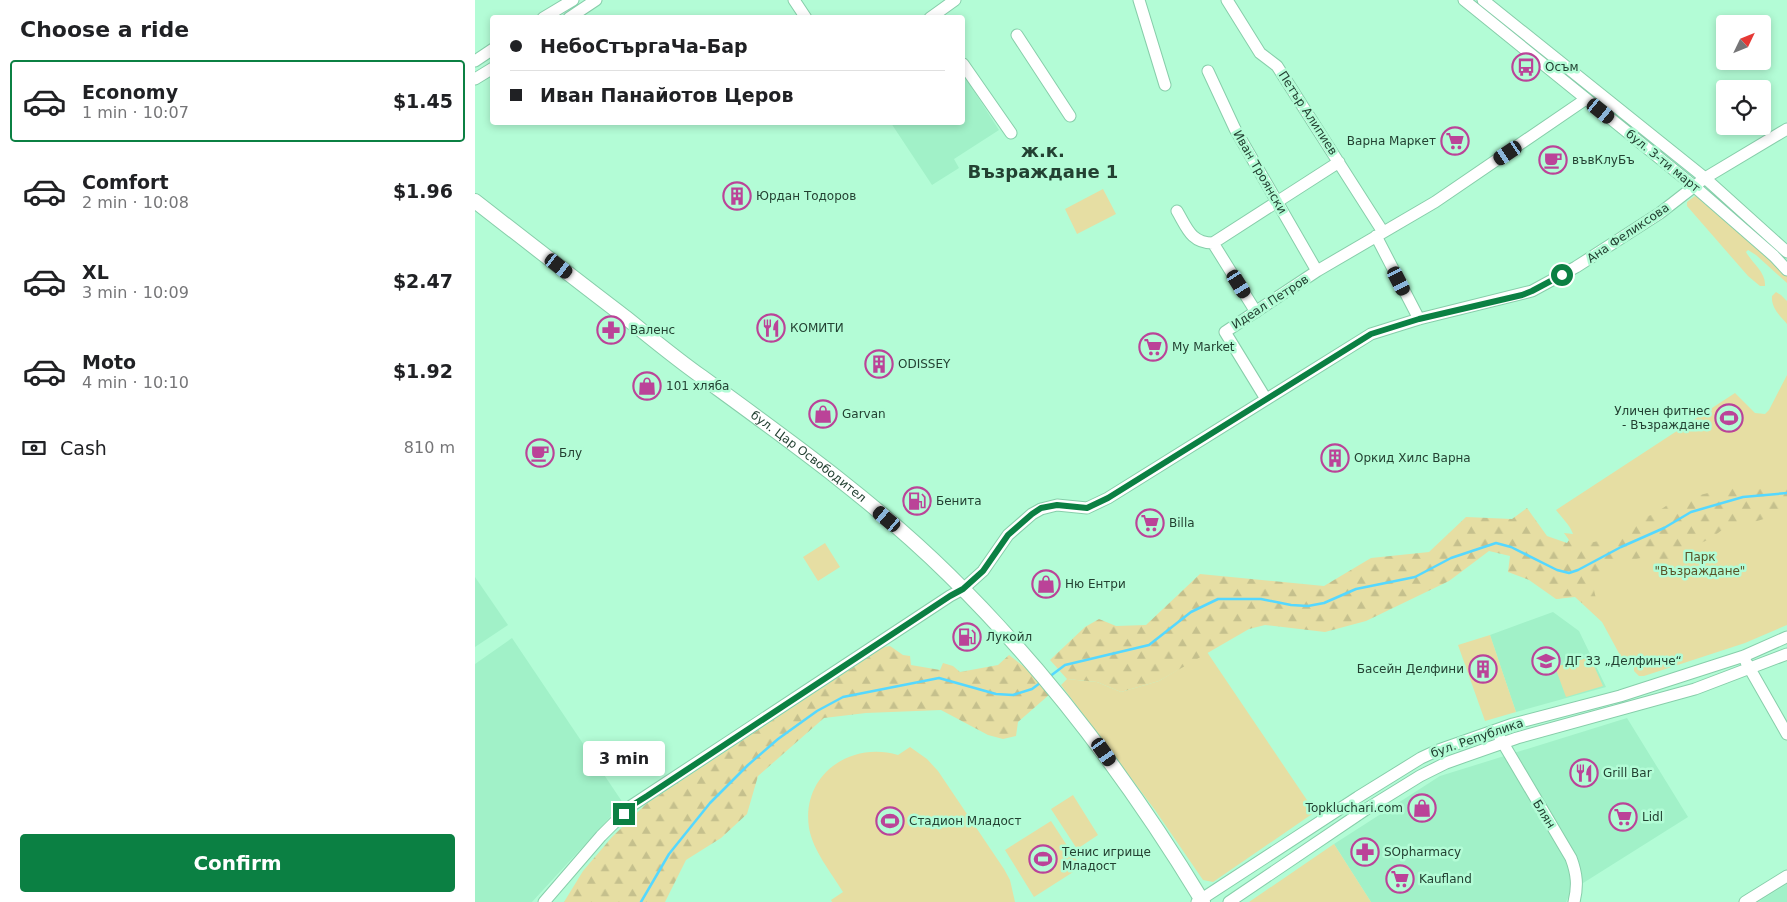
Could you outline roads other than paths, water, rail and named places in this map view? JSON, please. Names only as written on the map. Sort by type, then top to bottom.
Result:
[{"type":"main road","name":"бул. Цар Освободител","points":[[475,201],[686,366],[809,457],[875,509],[910,538],[963,589],[1038,670],[1089,732],[1139,802],[1201,901]]},
{"type":"street","points":[[548,15],[573,0]]},
{"type":"street","points":[[574,15],[596,0]]},
{"type":"street","points":[[794,0],[804,15]]},
{"type":"street","points":[[933,15],[955,0]]},
{"type":"street","points":[[1139,0],[1165,85]]},
{"type":"street","name":"Петър Алипиев","points":[[1227,0],[1260,53],[1277,66],[1339,162],[1379,234],[1419,319]]},
{"type":"street","name":"бул. 3-ти март","points":[[1464,0],[1695,187],[1774,256],[1787,270]]},
{"type":"street","name":"бул. 3-ти март","points":[[1483,0],[1705,178],[1787,252]]},
{"type":"street","points":[[1017,34],[1070,116]]},
{"type":"street","points":[[475,61],[490,51]]},
{"type":"street","points":[[965,67],[1011,133]]},
{"type":"street","points":[[475,79],[490,70]]},
{"type":"street","name":"Иван Троянски","points":[[1207,71],[1235,129],[1317,271]]},
{"type":"street","name":"Идеал Петров","points":[[1266,399],[1225,332],[1317,271],[1435,202],[1586,100]]},
{"type":"street","name":"Ана Феликсова","points":[[544,902],[601,836],[631,806],[963,589],[983,571],[1008,535],[1041,508],[1057,505],[1087,508],[1108,498],[1371,334],[1419,319],[1532,291],[1576,267],[1660,213],[1705,178],[1787,129]]},
{"type":"street","points":[[1177,211],[1193,238],[1202,242],[1213,243],[1339,162]]},
{"type":"street","points":[[1213,243],[1256,312]]},
{"type":"street","name":"бул. Република","points":[[1201,901],[1421,758],[1436,751],[1496,730],[1619,696],[1744,656],[1787,637]]},
{"type":"street","name":"бул. Република","points":[[1229,902],[1365,810],[1419,776],[1446,763],[1503,744],[1695,689],[1787,654]]},
{"type":"street","points":[[1744,656],[1749,669],[1787,734]]},
{"type":"street","name":"Блян","points":[[1496,730],[1571,858],[1577,875],[1574,902]]},
{"type":"street","points":[[1745,902],[1787,876]]},
{"type":"waterway","points":[[1049,677],[1065,665],[1149,645],[1191,612],[1218,599],[1261,599],[1291,605],[1308,606],[1324,603],[1356,589],[1415,577],[1451,558],[1496,543],[1511,547],[1557,570],[1569,573],[1664,528],[1691,512],[1743,497],[1787,493]]},
{"type":"waterway","points":[[641,902],[669,854],[710,803],[748,765],[778,739],[817,711],[843,697],[939,678],[996,694],[1013,695],[1032,689],[1040,683]]},
{"type":"place","name":"Осъм","points":[[1526,67]]},
{"type":"place","name":"Варна Маркет","points":[[1455,141]]},
{"type":"place","name":"въвКлуБъ","points":[[1553,160]]},
{"type":"place","name":"Юрдан Тодоров","points":[[737,196]]},
{"type":"place","name":"КОМИТИ","points":[[771,328]]},
{"type":"place","name":"Валенс","points":[[611,330]]},
{"type":"place","name":"My Market","points":[[1153,347]]},
{"type":"place","name":"ODISSEY","points":[[879,364]]},
{"type":"place","name":"101 хляба","points":[[647,386]]},
{"type":"place","name":"Garvan","points":[[823,414]]},
{"type":"place","name":"Уличен фитнес - Възраждане","points":[[1729,418]]},
{"type":"place","name":"Блу","points":[[540,453]]},
{"type":"place","name":"Оркид Хилс Варна","points":[[1335,458]]},
{"type":"place","name":"Бенита","points":[[917,501]]},
{"type":"place","name":"Billa","points":[[1150,523]]},
{"type":"place","name":"Ню Ентри","points":[[1046,584]]},
{"type":"place","name":"Лукойл","points":[[967,637]]},
{"type":"place","name":"ДГ 33 „Делфинче“","points":[[1546,661]]},
{"type":"place","name":"Басейн Делфини","points":[[1483,669]]},
{"type":"place","name":"Grill Bar","points":[[1584,773]]},
{"type":"place","name":"Topkluchari.com","points":[[1422,808]]},
{"type":"place","name":"Lidl","points":[[1623,817]]},
{"type":"place","name":"Стадион Младост","points":[[890,821]]},
{"type":"place","name":"SOpharmacy","points":[[1365,852]]},
{"type":"place","name":"Тенис игрище Младост","points":[[1043,859]]},
{"type":"place","name":"Kaufland","points":[[1400,879]]},
{"type":"district","name":"ж.к. Възраждане 1","points":[[1043,161]]},
{"type":"park label","name":"Парк \"Възраждане\"","points":[[1700,564]]}]
